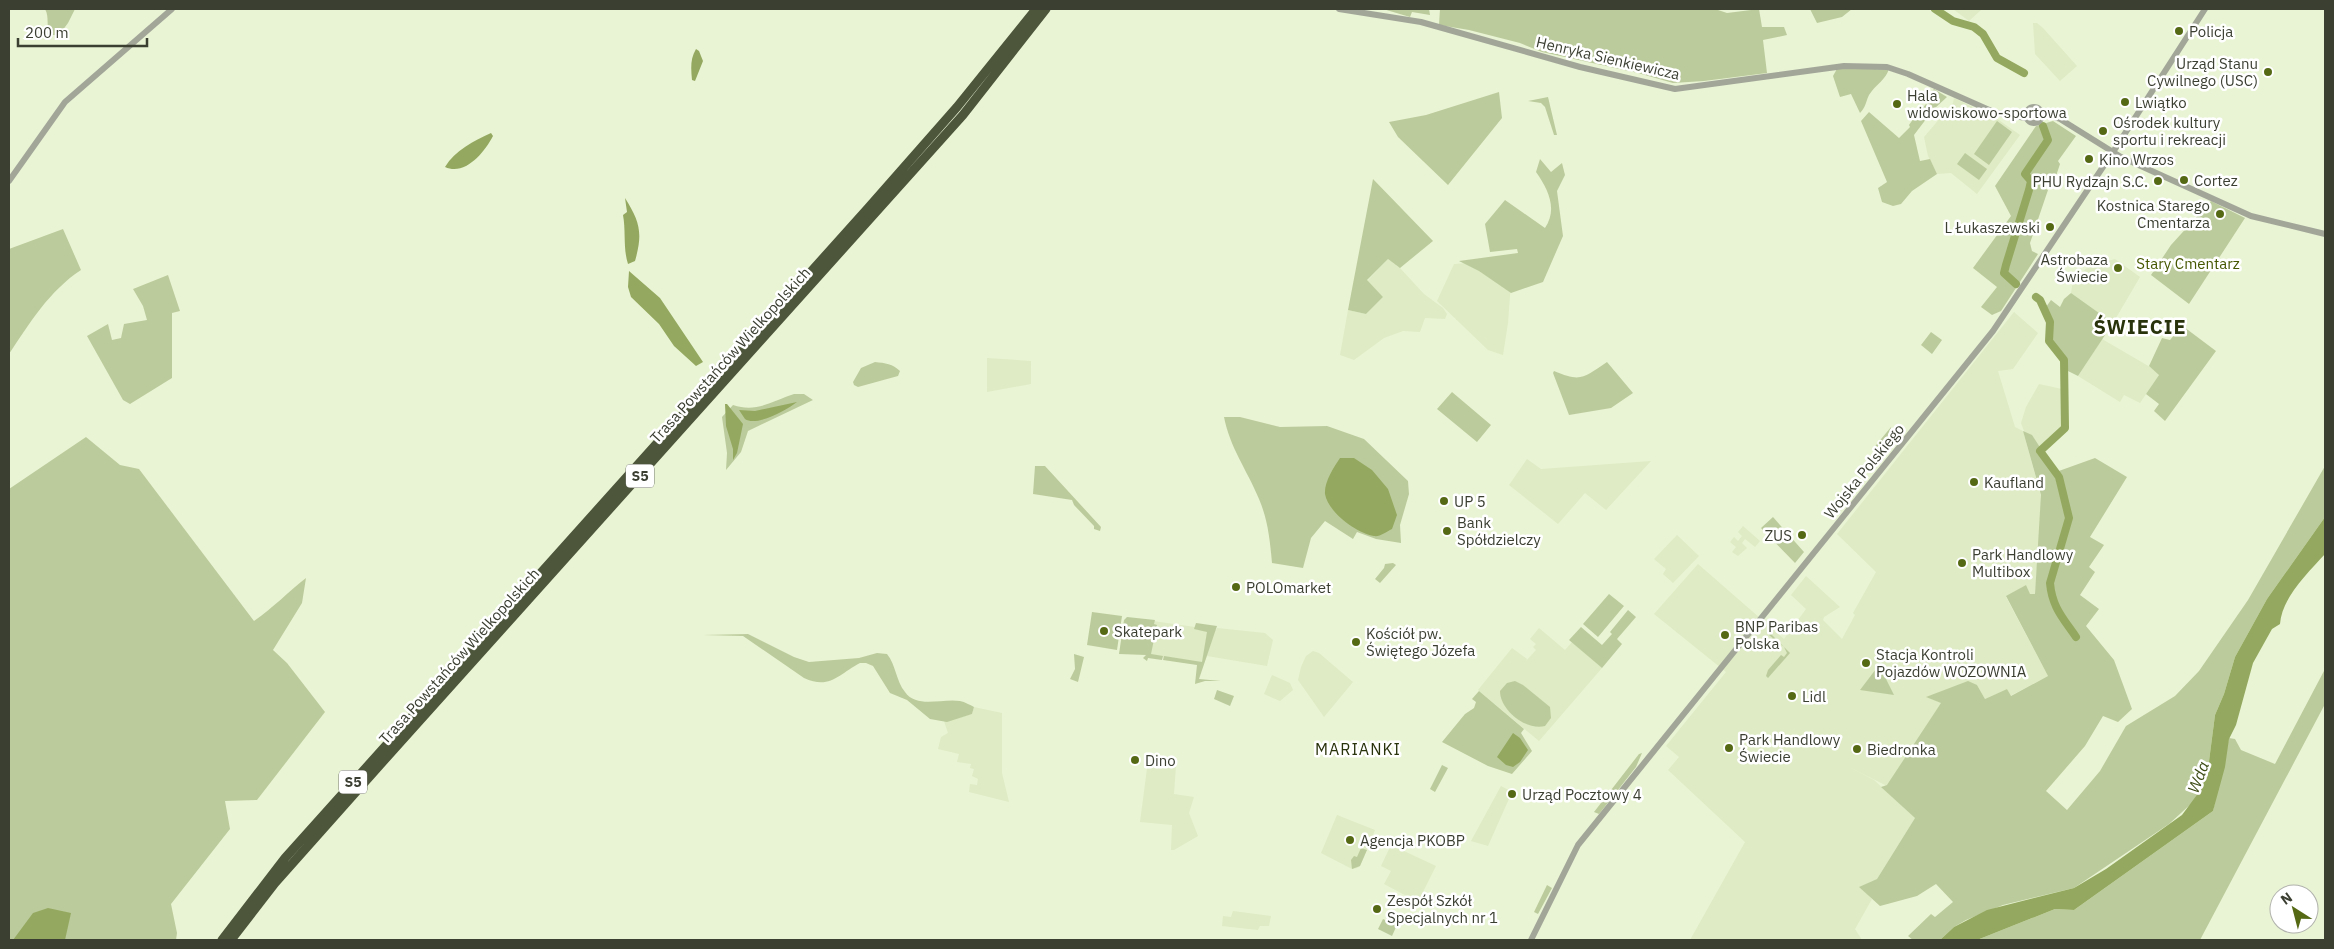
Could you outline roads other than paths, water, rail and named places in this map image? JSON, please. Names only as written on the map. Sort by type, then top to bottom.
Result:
[{"type":"highway","name":"Trasa Powstańców Wielkopolskich","points":[[222,940],[285,858],[875,200],[957,107],[1036,9]]},
{"type":"highway","name":"Trasa Powstańców Wielkopolskich","points":[[231,940],[275,883],[963,115],[1046,9]]},
{"type":"street","points":[[9,181],[65,102],[172,9]]},
{"type":"street","name":"Henryka Sienkiewicza","points":[[1339,9],[1421,22],[1580,67],[1675,89],[1844,66],[1887,67],[1908,74],[1996,113],[2026,116]]},
{"type":"street","name":"Wojska Polskiego","points":[[1531,940],[1578,845],[1993,332],[2113,152],[2205,9]]},
{"type":"street","points":[[2033,107],[2039,109],[2041,115],[2033,123],[2026,116],[2033,107]]},
{"type":"street","points":[[2041,115],[2052,116],[2113,152],[2251,216],[2325,234]]},
{"type":"waterway","points":[[1935,9],[1953,21],[1974,27],[1983,34],[1997,58],[2024,73]]},
{"type":"waterway","points":[[2016,284],[2004,273],[2031,181],[2025,174],[2048,140],[2043,126]]},
{"type":"waterway","points":[[2036,297],[2040,300],[2050,322],[2049,341],[2064,360],[2065,428],[2040,451],[2059,477],[2069,518],[2050,583],[2051,591],[2056,606],[2076,637]]},
{"type":"place","name":"Policja","points":[[2179,31]]},
{"type":"place","name":"Urząd Stanu Cywilnego (USC)","points":[[2268,72]]},
{"type":"place","name":"Lwiątko","points":[[2125,102]]},
{"type":"place","name":"Hala widowiskowo-sportowa","points":[[1897,104]]},
{"type":"place","name":"Ośrodek kultury sportu i rekreacji","points":[[2103,131]]},
{"type":"place","name":"Kino Wrzos","points":[[2089,159]]},
{"type":"place","name":"Cortez","points":[[2184,180]]},
{"type":"place","name":"PHU Rydzajn S.C.","points":[[2158,181]]},
{"type":"place","name":"Kostnica Starego Cmentarza","points":[[2220,214]]},
{"type":"place","name":"L Łukaszewski","points":[[2050,227]]},
{"type":"place","name":"Astrobaza Świecie","points":[[2118,268]]},
{"type":"place","name":"Kaufland","points":[[1974,482]]},
{"type":"place","name":"UP 5","points":[[1444,501]]},
{"type":"place","name":"Bank Spółdzielczy","points":[[1447,531]]},
{"type":"place","name":"ZUS","points":[[1802,535]]},
{"type":"place","name":"Park Handlowy Multibox","points":[[1962,563]]},
{"type":"place","name":"POLOmarket","points":[[1236,587]]},
{"type":"place","name":"Skatepark","points":[[1104,631]]},
{"type":"place","name":"BNP Paribas Polska","points":[[1725,635]]},
{"type":"place","name":"Kościół pw. Świętego Józefa","points":[[1356,642]]},
{"type":"place","name":"Stacja Kontroli Pojazdów WOZOWNIA","points":[[1866,663]]},
{"type":"place","name":"Lidl","points":[[1792,696]]},
{"type":"place","name":"Park Handlowy Świecie","points":[[1729,748]]},
{"type":"place","name":"Biedronka","points":[[1857,749]]},
{"type":"place","name":"Dino","points":[[1135,760]]},
{"type":"place","name":"Urząd Pocztowy 4","points":[[1512,794]]},
{"type":"place","name":"Agencja PKOBP","points":[[1350,840]]},
{"type":"place","name":"Zespół Szkół Specjalnych nr 1","points":[[1377,909]]},
{"type":"district","name":"ŚWIECIE","points":[[2140,326]]},
{"type":"district","name":"MARIANKI","points":[[1358,749]]},
{"type":"park label","name":"Stary Cmentarz","points":[[2188,263]]},
{"type":"water label","name":"Wda","points":[[2198,777]]}]
